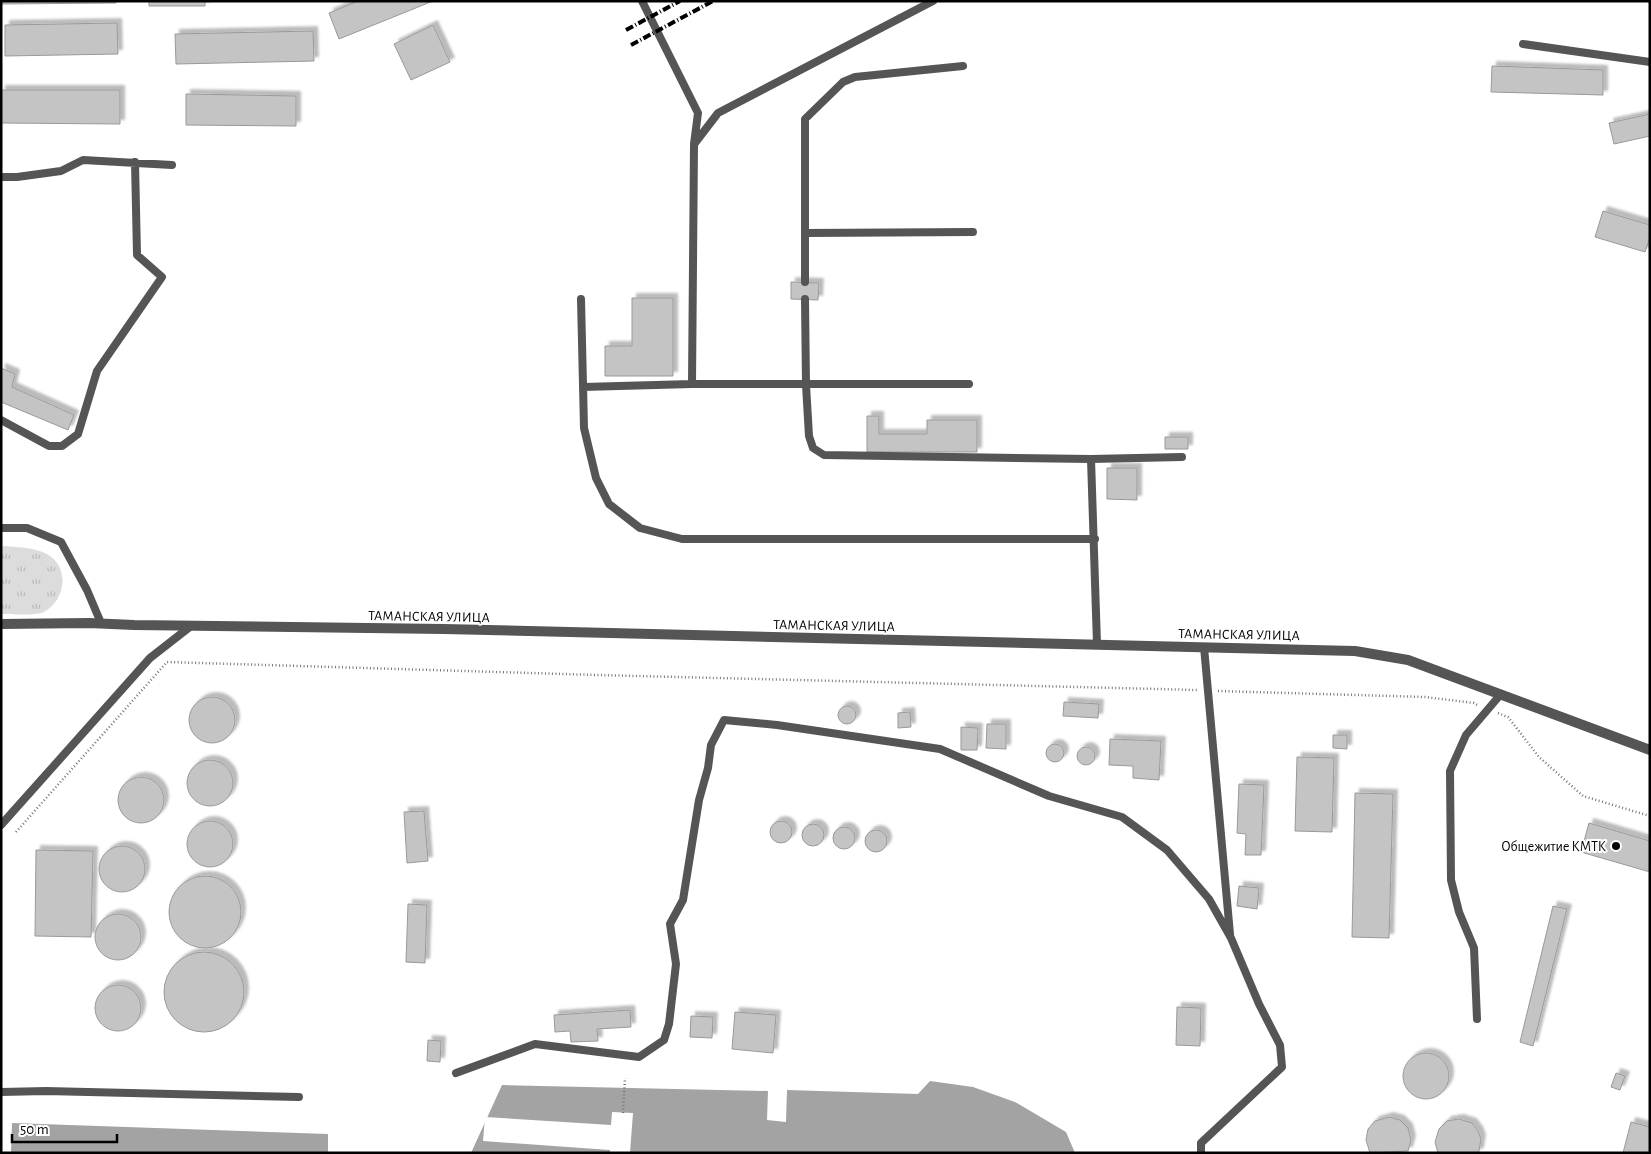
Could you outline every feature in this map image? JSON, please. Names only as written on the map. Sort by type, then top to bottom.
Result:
[{"type":"street","name":"ТАМАНСКАЯ УЛИЦА","points":[[1,624],[101,623],[1355,650],[1408,660],[1650,750]]},
{"type":"lane","points":[[642,1],[698,113],[694,144],[692,384]]},
{"type":"lane","points":[[694,144],[718,113],[932,1]]},
{"type":"lane","points":[[1523,44],[1650,62]]},
{"type":"lane","points":[[805,282],[805,119],[844,82],[855,77],[963,66]]},
{"type":"lane","points":[[1,177],[61,171],[83,160],[172,164]]},
{"type":"lane","points":[[1,420],[49,446],[62,446],[78,434],[97,371],[162,277],[137,255],[134,162]]},
{"type":"lane","points":[[805,232],[973,232]]},
{"type":"lane","points":[[581,299],[584,428],[596,478],[609,504],[640,528],[682,539],[1095,539]]},
{"type":"lane","points":[[805,299],[806,385],[809,436],[813,448],[824,455],[1091,459],[1182,457]]},
{"type":"lane","points":[[583,388],[692,384],[968,384]]},
{"type":"lane","points":[[1091,459],[1097,644]]},
{"type":"lane","points":[[1,528],[28,528],[61,542],[87,590],[101,623]]},
{"type":"lane","points":[[1,825],[150,658],[191,626]]},
{"type":"lane","points":[[1204,647],[1231,938]]},
{"type":"lane","points":[[1477,1019],[1474,948],[1459,912],[1451,880],[1450,771],[1466,735],[1501,694]]},
{"type":"lane","points":[[456,1073],[535,1044],[639,1058],[664,1040],[669,1024],[676,964],[670,924],[683,900],[699,800],[708,768],[710,745],[724,720],[777,725],[940,749],[1049,796],[1122,817],[1167,850],[1209,899],[1231,938],[1259,1004],[1280,1045],[1282,1067],[1202,1143],[1201,1153]]},
{"type":"lane","points":[[1,1092],[46,1091],[299,1097]]},
{"type":"path","points":[[16,832],[167,662],[1425,697],[1474,704],[1508,717],[1538,757],[1584,796],[1650,816]]},
{"type":"path","points":[[623,1113],[625,1078]]},
{"type":"green space","points":[[1,546],[36,550],[47,554],[54,560],[62,575],[62,583],[61,592],[51,607],[44,612],[35,614],[1,614]]},
{"type":"shaded area","points":[[930,1081],[973,1087],[1015,1102],[1066,1132],[1075,1153],[471,1153],[502,1085],[768,1091],[767,1120],[786,1122],[787,1090],[918,1094]]},
{"type":"shaded area","points":[[12,1123],[328,1134],[328,1153],[11,1153]]},
{"type":"pier","points":[[612,1112],[633,1113],[630,1153],[610,1153],[610,1150],[483,1141],[485,1117],[611,1125]]},
{"type":"building","points":[[1,1],[116,1],[116,3],[1,4]]},
{"type":"building","points":[[149,1],[205,1],[205,6],[149,6]]},
{"type":"building","points":[[358,1],[433,1],[339,39],[329,13]]},
{"type":"building","points":[[117,23],[118,54],[5,56],[5,25]]},
{"type":"building","points":[[433,25],[450,62],[411,80],[394,44]]},
{"type":"building","points":[[313,31],[314,61],[176,64],[175,34]]},
{"type":"building","points":[[1492,66],[1603,70],[1603,95],[1491,92]]},
{"type":"building","points":[[1,90],[120,90],[120,124],[1,123]]},
{"type":"building","points":[[186,94],[296,96],[296,126],[186,125]]},
{"type":"building","points":[[1650,114],[1650,136],[1614,144],[1609,123]]},
{"type":"building","points":[[1603,211],[1650,225],[1650,237],[1645,252],[1595,237]]},
{"type":"building","points":[[791,282],[819,283],[818,300],[791,299]]},
{"type":"building","points":[[632,298],[673,298],[673,376],[605,376],[605,346],[632,346]]},
{"type":"building","points":[[1,368],[15,374],[12,387],[74,415],[68,430],[1,402]]},
{"type":"building","points":[[867,416],[879,416],[879,434],[927,434],[927,420],[977,420],[977,452],[867,452]]},
{"type":"building","points":[[1165,437],[1188,437],[1188,449],[1165,449]]},
{"type":"building","points":[[1107,468],[1137,468],[1137,500],[1107,499]]},
{"type":"building","points":[[217,697],[229,703],[234,711],[234,729],[229,737],[221,742],[207,743],[195,737],[190,729],[189,715],[195,703],[203,698]]},
{"type":"building","points":[[1064,702],[1099,704],[1098,718],[1063,716]]},
{"type":"building","points":[[843,706],[851,706],[856,711],[854,722],[843,724],[838,719],[838,711]]},
{"type":"building","points":[[910,712],[911,727],[898,728],[898,713]]},
{"type":"building","points":[[987,724],[1006,724],[1006,749],[986,748]]},
{"type":"building","points":[[961,727],[978,728],[977,750],[961,750]]},
{"type":"building","points":[[1333,735],[1347,735],[1347,749],[1333,748]]},
{"type":"building","points":[[1110,739],[1161,741],[1159,780],[1133,778],[1133,766],[1109,765]]},
{"type":"building","points":[[1055,744],[1061,747],[1064,753],[1061,759],[1055,762],[1049,759],[1046,753],[1049,747]]},
{"type":"building","points":[[1086,747],[1092,750],[1095,756],[1092,762],[1086,765],[1080,762],[1077,756],[1080,750]]},
{"type":"building","points":[[1297,757],[1334,758],[1332,832],[1295,831]]},
{"type":"building","points":[[215,760],[227,766],[232,774],[232,792],[227,800],[219,805],[205,806],[193,800],[188,792],[187,778],[193,766],[201,761]]},
{"type":"building","points":[[136,777],[146,777],[158,783],[163,791],[163,809],[158,817],[150,822],[136,823],[128,820],[121,813],[118,805],[118,795],[121,787],[128,780]]},
{"type":"building","points":[[1239,784],[1264,785],[1261,855],[1245,855],[1246,834],[1237,833]]},
{"type":"building","points":[[1355,793],[1393,794],[1389,938],[1352,937]]},
{"type":"building","points":[[424,811],[428,861],[407,863],[404,812]]},
{"type":"building","points":[[205,821],[215,821],[227,827],[232,835],[232,853],[227,861],[219,866],[205,867],[197,864],[190,857],[187,849],[187,839],[190,831],[197,824]]},
{"type":"building","points":[[781,821],[789,824],[792,832],[789,840],[781,843],[773,840],[770,832],[773,824]]},
{"type":"building","name":"Общежитие КМТК","points":[[1589,823],[1650,841],[1650,872],[1581,852]]},
{"type":"building","points":[[813,824],[823,831],[824,835],[817,845],[813,846],[803,839],[802,835],[809,825]]},
{"type":"building","points":[[844,827],[852,830],[855,838],[852,846],[844,849],[836,846],[833,838],[836,830]]},
{"type":"building","points":[[876,830],[886,837],[887,841],[880,851],[876,852],[866,845],[865,841],[872,831]]},
{"type":"building","points":[[117,846],[127,846],[139,852],[144,860],[144,878],[139,886],[131,891],[117,892],[109,889],[102,882],[99,874],[99,864],[102,856],[109,849]]},
{"type":"building","points":[[36,850],[93,851],[91,937],[35,936]]},
{"type":"building","points":[[205,876],[219,879],[231,886],[238,898],[241,912],[238,926],[231,938],[219,945],[205,948],[191,945],[179,938],[172,926],[169,912],[172,898],[179,886],[191,879]]},
{"type":"building","points":[[1239,886],[1259,888],[1257,909],[1237,906]]},
{"type":"building","points":[[408,904],[427,905],[425,963],[406,962]]},
{"type":"building","points":[[1553,906],[1567,909],[1533,1046],[1520,1042]]},
{"type":"building","points":[[113,914],[123,914],[135,920],[140,928],[140,946],[135,954],[127,959],[113,960],[105,957],[98,950],[95,942],[95,932],[98,924],[105,917]]},
{"type":"building","points":[[204,952],[219,955],[232,964],[241,977],[244,992],[241,1007],[232,1020],[219,1029],[204,1032],[189,1029],[176,1020],[167,1007],[164,992],[167,977],[176,964],[189,955]]},
{"type":"building","points":[[113,985],[123,985],[135,991],[140,999],[140,1017],[135,1025],[127,1030],[113,1031],[105,1028],[98,1021],[95,1013],[95,1003],[98,995],[105,988]]},
{"type":"building","points":[[1177,1007],[1201,1008],[1200,1046],[1176,1045]]},
{"type":"building","points":[[630,1010],[631,1027],[597,1029],[598,1041],[571,1042],[570,1031],[555,1032],[554,1015]]},
{"type":"building","points":[[735,1012],[776,1015],[773,1053],[732,1049]]},
{"type":"building","points":[[691,1016],[713,1017],[712,1038],[690,1037]]},
{"type":"building","points":[[428,1040],[441,1041],[440,1062],[427,1061]]},
{"type":"building","points":[[1426,1053],[1439,1057],[1445,1063],[1449,1076],[1445,1089],[1439,1095],[1426,1099],[1413,1095],[1407,1089],[1403,1076],[1407,1063],[1413,1057]]},
{"type":"building","points":[[1616,1073],[1625,1076],[1620,1090],[1611,1087]]},
{"type":"building","points":[[1389,1117],[1400,1120],[1408,1128],[1411,1140],[1408,1151],[1370,1153],[1366,1140],[1368,1129],[1375,1121]]},
{"type":"building","points":[[1459,1119],[1472,1123],[1478,1131],[1481,1139],[1478,1153],[1438,1153],[1435,1142],[1439,1129],[1447,1121]]},
{"type":"building","points":[[1631,1122],[1650,1127],[1650,1153],[1623,1153]]},
{"type":"railway","points":[[626,30],[680,1]]},
{"type":"railway","points":[[631,45],[713,1]]},
{"type":"place","name":"Общежитие КМТК","points":[[1616,846]]}]
